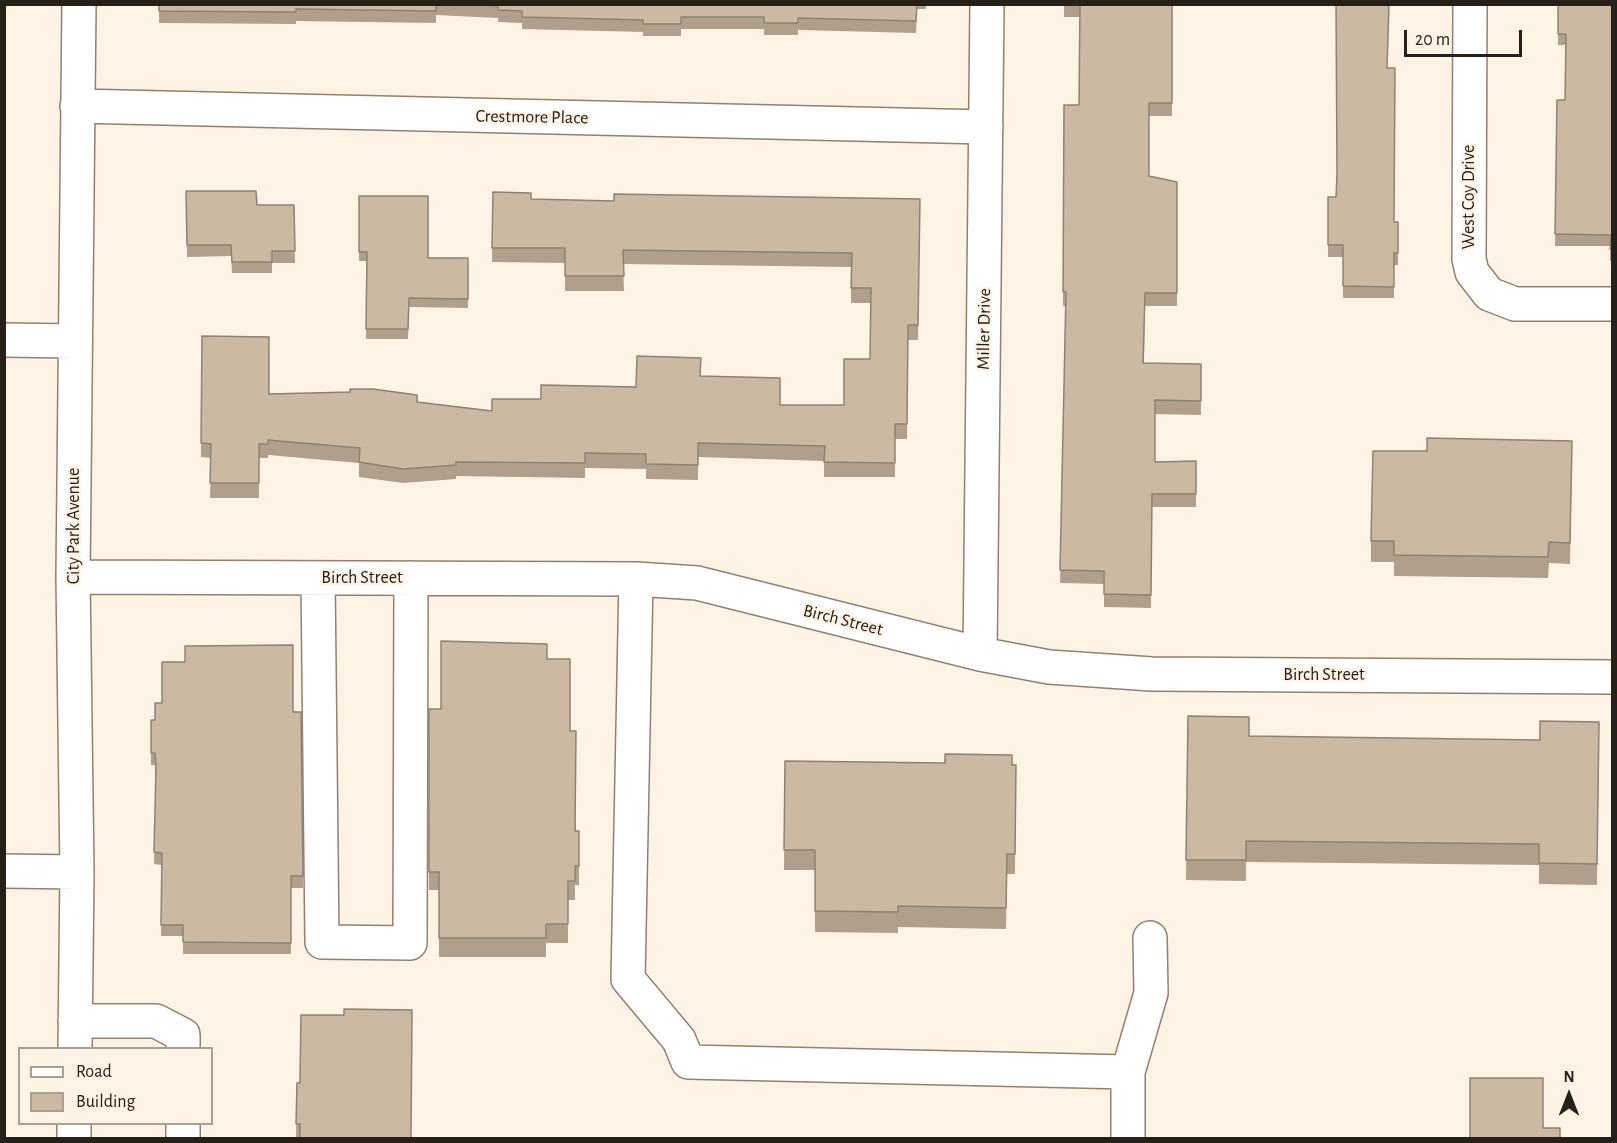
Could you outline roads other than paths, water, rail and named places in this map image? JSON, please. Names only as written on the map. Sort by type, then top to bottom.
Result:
[{"type":"street","name":"City Park Avenue","points":[[75,1035],[77,872],[73,577],[79,4]]},
{"type":"street","name":"Miller Drive","points":[[980,654],[987,4]]},
{"type":"street","name":"West Coy Drive","points":[[1470,4],[1469,259],[1472,272],[1489,294],[1515,304],[1612,304]]},
{"type":"street","name":"Crestmore Place","points":[[77,106],[986,127]]},
{"type":"street","points":[[4,340],[74,341]]},
{"type":"street","name":"Birch Street","points":[[73,577],[636,579],[697,583],[980,654],[1049,667],[1152,674],[1612,676]]},
{"type":"street","points":[[318,578],[322,942],[410,943],[411,578]]},
{"type":"street","points":[[636,579],[628,979],[679,1040],[688,1062],[1128,1072]]},
{"type":"street","points":[[4,871],[77,872]]},
{"type":"street","points":[[1128,1138],[1128,1072],[1151,993],[1150,938]]},
{"type":"street","points":[[75,1035],[156,1021],[183,1035],[183,1047]]}]
